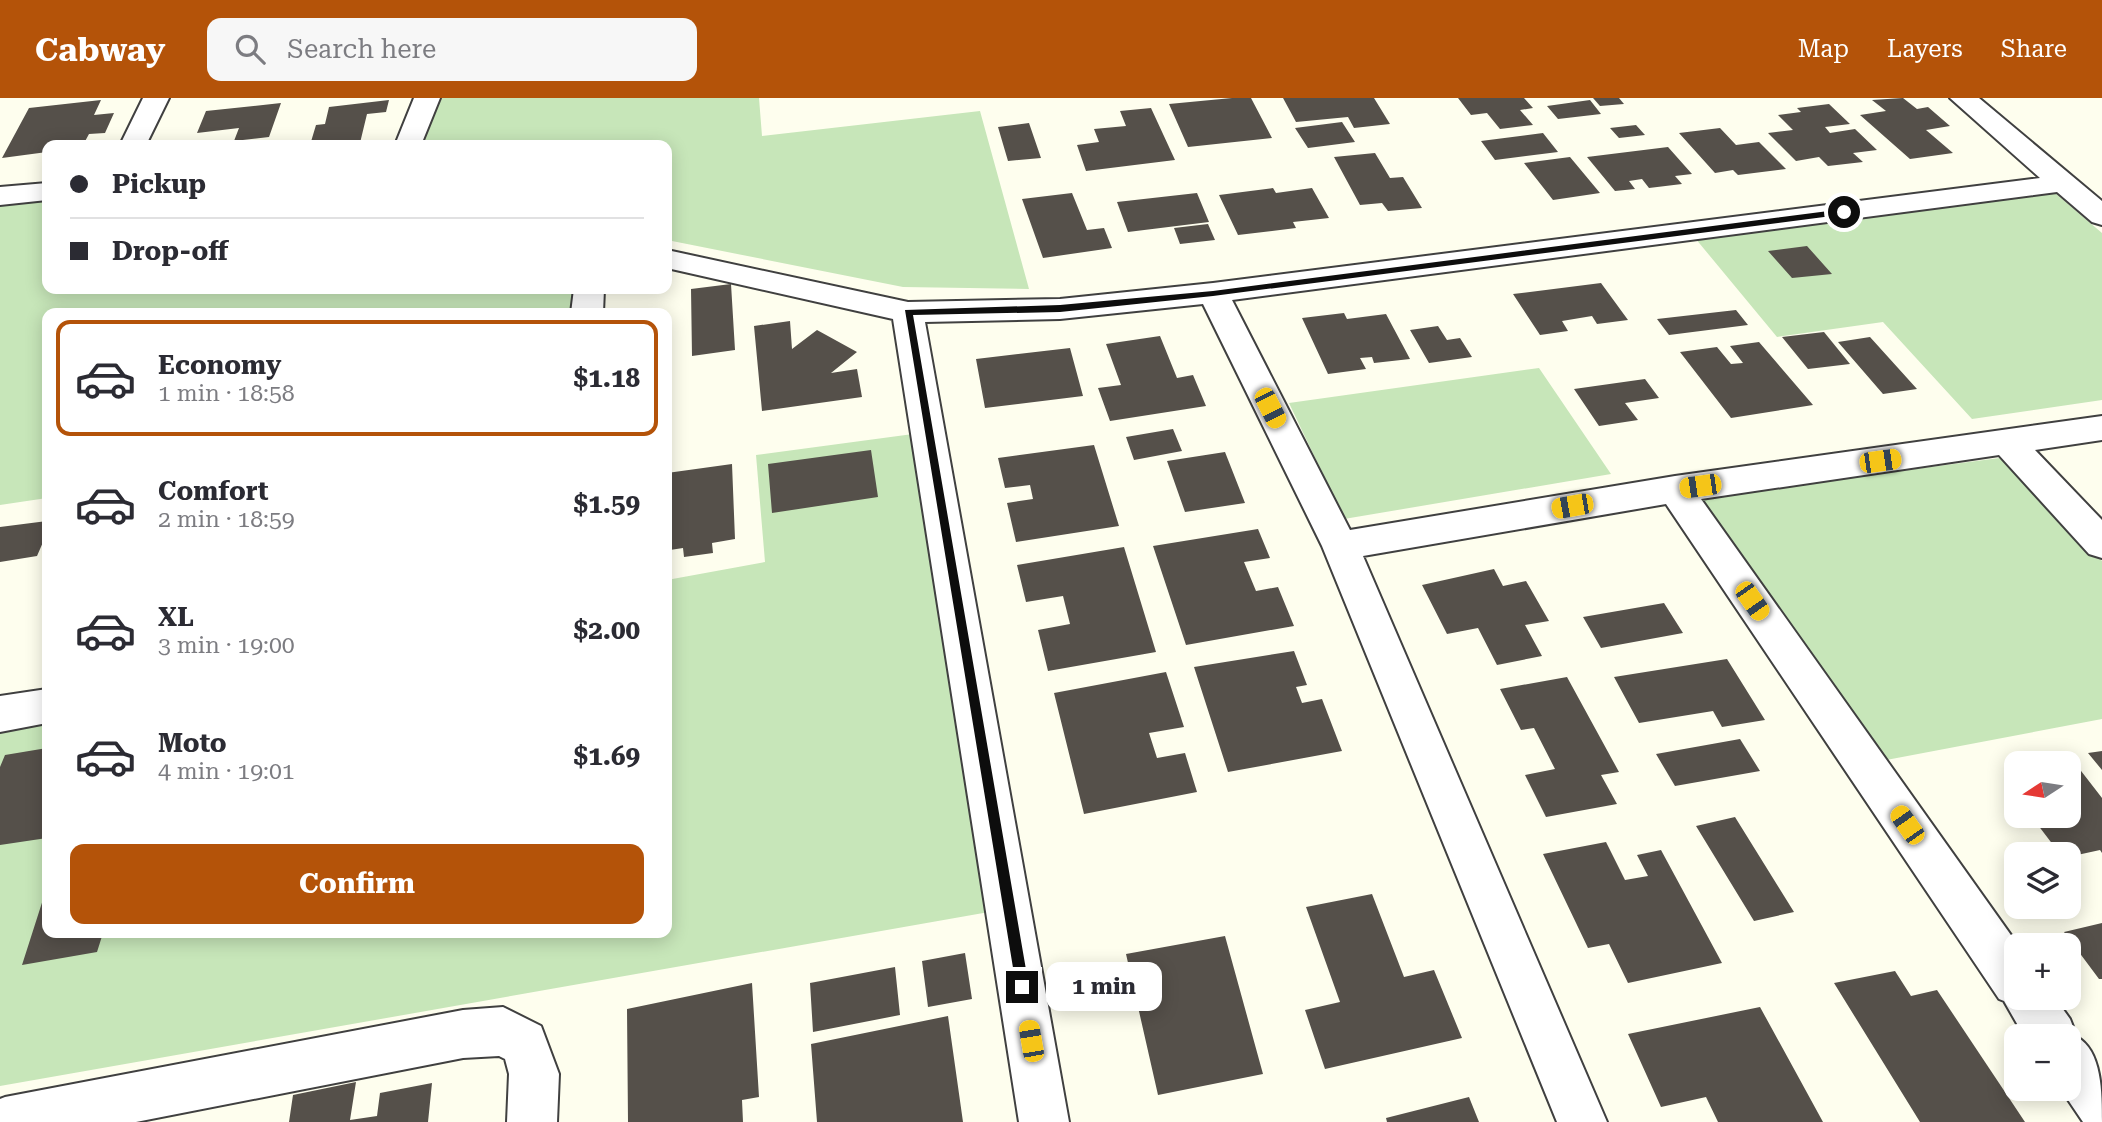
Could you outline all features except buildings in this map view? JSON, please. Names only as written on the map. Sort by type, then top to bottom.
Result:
[{"type":"street","points":[[135,140],[156,98]]},
{"type":"street","points":[[410,140],[426,98]]},
{"type":"street","points":[[1963,98],[2102,216]]},
{"type":"street","points":[[672,260],[908,312],[1060,309],[1213,293],[2064,184]]},
{"type":"street","points":[[0,196],[42,192]]},
{"type":"street","points":[[1213,293],[1340,546],[1582,1122]]},
{"type":"street","points":[[908,312],[1045,1122]]},
{"type":"street","points":[[1340,546],[1675,489],[2102,428]]},
{"type":"street","points":[[2008,443],[2102,544]]},
{"type":"street","points":[[1675,489],[2004,965]]},
{"type":"street","points":[[0,714],[42,707]]},
{"type":"street","points":[[5,1122],[463,1034],[503,1031],[524,1043],[531,1063],[534,1074],[532,1122]]},
{"type":"street","points":[[2081,1076],[2102,1106]]},
{"type":"green space","points":[[435,98],[759,98],[762,136],[980,111],[1029,289],[903,287],[672,241],[672,140],[422,140]]},
{"type":"green space","points":[[2055,193],[2102,233],[2102,400],[1972,419],[1883,322],[1777,337],[1695,238]]},
{"type":"green space","points":[[42,199],[42,294],[576,294],[575,308],[42,308],[42,499],[0,505],[0,203]]},
{"type":"green space","points":[[1539,368],[1611,474],[1344,519],[1289,403]]},
{"type":"green space","points":[[913,434],[989,912],[0,1086],[0,723],[42,717],[42,938],[672,938],[672,579],[765,562],[756,455]]},
{"type":"green space","points":[[2007,457],[2102,561],[2102,719],[1881,761],[1695,498]]},
{"type":"route","points":[[1022,987],[908,312],[1060,309],[1213,293],[1844,212]]}]
